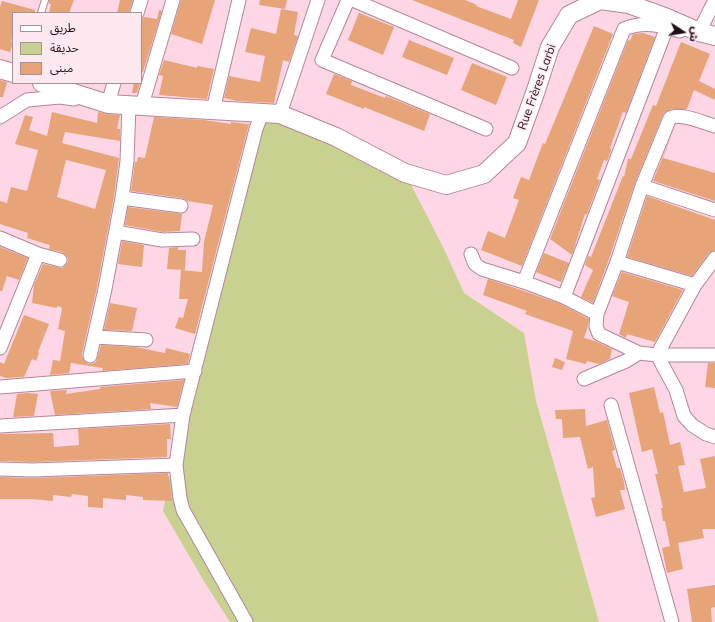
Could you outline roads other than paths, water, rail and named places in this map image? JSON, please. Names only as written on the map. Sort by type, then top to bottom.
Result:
[{"type":"main road","name":"Rue Frères Larbi","points":[[45,84],[108,104],[280,114],[336,137],[405,173],[446,185],[484,174],[517,143],[550,47],[569,15],[600,0],[629,4],[667,22],[710,35]]},
{"type":"main road","points":[[0,68],[12,73]]},
{"type":"street","points":[[137,12],[141,0]]},
{"type":"street","points":[[90,356],[116,232],[136,105],[173,0]]},
{"type":"street","points":[[213,110],[239,0]]},
{"type":"street","points":[[280,114],[318,0]]},
{"type":"street","points":[[348,0],[322,60],[486,129]]},
{"type":"street","points":[[353,0],[512,68]]},
{"type":"street","points":[[710,35],[715,0]]},
{"type":"street","points":[[524,282],[624,29],[634,25],[667,22],[564,297]]},
{"type":"street","points":[[0,117],[27,100],[60,96],[108,104],[114,84]]},
{"type":"street","points":[[246,622],[183,510],[176,465],[183,415],[256,128],[262,113]]},
{"type":"street","points":[[715,126],[681,116],[675,115],[670,118],[642,186],[617,262],[597,314],[596,326],[599,334],[639,353],[657,355],[715,355]]},
{"type":"street","points":[[642,186],[715,210]]},
{"type":"street","points":[[122,198],[181,206]]},
{"type":"street","points":[[116,232],[162,240],[193,238]]},
{"type":"street","points":[[0,238],[38,254],[60,260]]},
{"type":"street","points":[[0,348],[38,254]]},
{"type":"street","points":[[471,254],[475,264],[482,269],[524,282],[564,297],[597,314]]},
{"type":"street","points":[[657,355],[695,285],[715,258]]},
{"type":"street","points":[[617,262],[695,285]]},
{"type":"street","points":[[95,337],[146,340]]},
{"type":"street","points":[[584,379],[626,361],[639,353]]},
{"type":"street","points":[[657,355],[676,390],[684,416],[692,425],[715,437]]},
{"type":"street","points":[[0,387],[195,371]]},
{"type":"street","points":[[611,405],[672,622]]},
{"type":"street","points":[[0,426],[183,415]]},
{"type":"street","points":[[0,469],[32,470],[176,465]]},
{"type":"lane","points":[[41,12],[45,0]]}]
